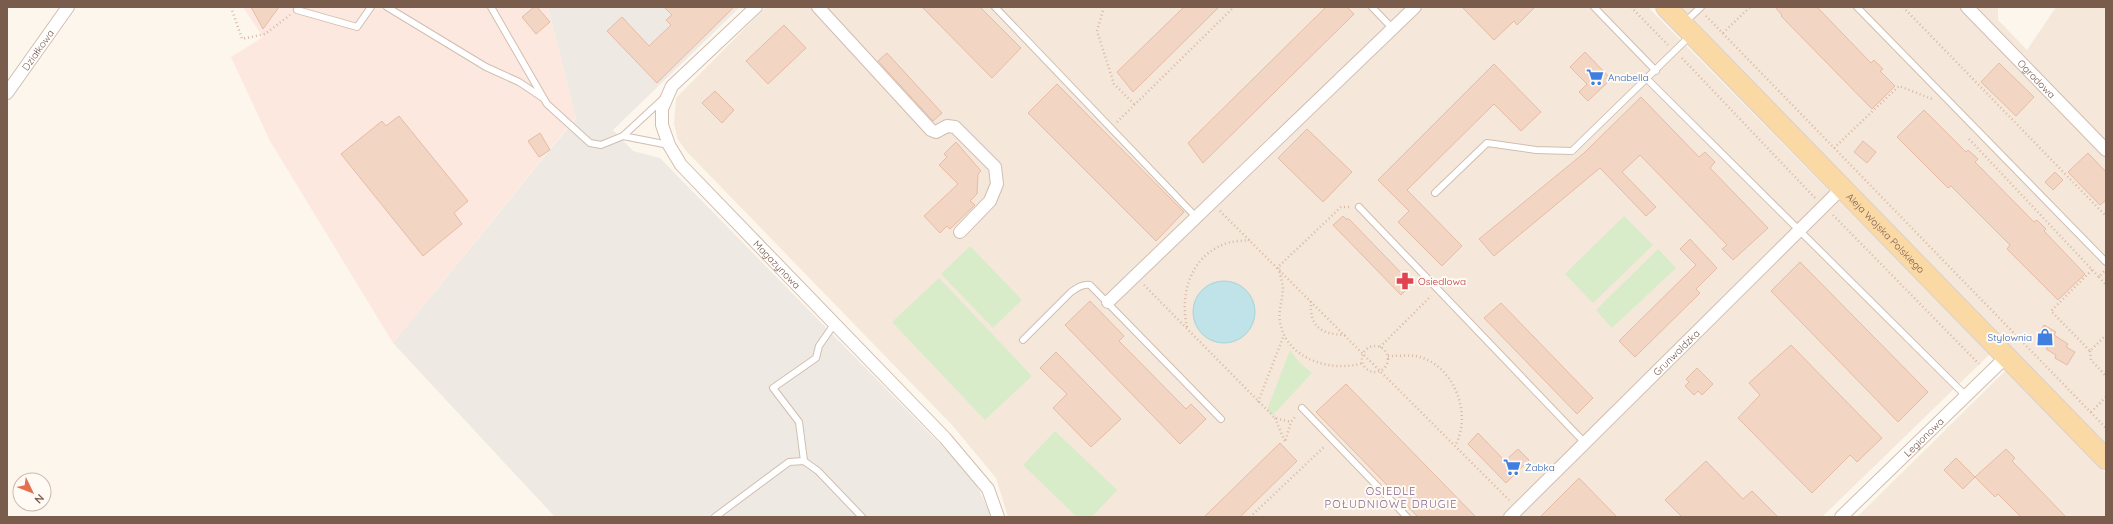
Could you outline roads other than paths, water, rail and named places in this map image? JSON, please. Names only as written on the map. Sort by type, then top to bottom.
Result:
[{"type":"main road","name":"Aleja Wojska Polskiego","points":[[1666,7],[2106,459]]},
{"type":"street","name":"Działkowa","points":[[7,93],[68,7]]},
{"type":"street","name":"Magazynowa","points":[[756,7],[672,86],[662,109],[662,125],[669,145],[681,164],[954,449],[988,489],[998,517]]},
{"type":"street","points":[[818,7],[931,130],[936,132],[947,126],[955,127],[995,166],[997,184],[990,201],[960,232]]},
{"type":"street","points":[[1108,302],[1415,7]]},
{"type":"street","name":"Ogrodowa","points":[[1967,7],[2106,150]]},
{"type":"street","name":"Grunwaldzka","points":[[1514,513],[1842,188]]},
{"type":"street","name":"Legionowa","points":[[1841,517],[2007,356]]},
{"type":"lane","points":[[298,8],[357,27],[371,7]]},
{"type":"lane","points":[[387,7],[486,67],[519,82],[544,99],[590,143],[601,144],[623,136],[668,95]]},
{"type":"lane","points":[[491,7],[544,99]]},
{"type":"lane","points":[[995,7],[1196,217]]},
{"type":"lane","points":[[1372,7],[1393,29]]},
{"type":"lane","points":[[1594,7],[1656,71]]},
{"type":"lane","points":[[1857,7],[2106,262]]},
{"type":"lane","points":[[1435,193],[1487,143],[1536,150],[1572,151],[1648,79],[1675,51],[1700,8]]},
{"type":"lane","points":[[1648,79],[1966,396]]},
{"type":"lane","points":[[623,136],[669,145]]},
{"type":"lane","points":[[1358,207],[1439,289],[1585,443]]},
{"type":"lane","points":[[1023,340],[1078,287],[1086,284],[1090,285],[1221,419]]},
{"type":"lane","points":[[834,323],[819,346],[816,358],[773,388],[799,422],[804,460],[818,471],[862,517]]},
{"type":"lane","points":[[1302,408],[1407,517]]},
{"type":"lane","points":[[716,517],[789,462],[804,460]]},
{"type":"water","points":[[1224,281],[1236,283],[1246,290],[1253,300],[1255,312],[1253,324],[1246,334],[1236,341],[1224,343],[1212,341],[1202,334],[1195,324],[1193,312],[1195,300],[1202,290],[1212,283]]},
{"type":"place","name":"Anabella","points":[[1595,77]]},
{"type":"place","name":"Osiedlowa","points":[[1405,281]]},
{"type":"place","name":"Stylownia","points":[[2045,337]]},
{"type":"place","name":"Żabka","points":[[1512,467]]},
{"type":"district","name":"OSIEDLE POŁUDNIOWE DRUGIE","points":[[1391,497]]}]
